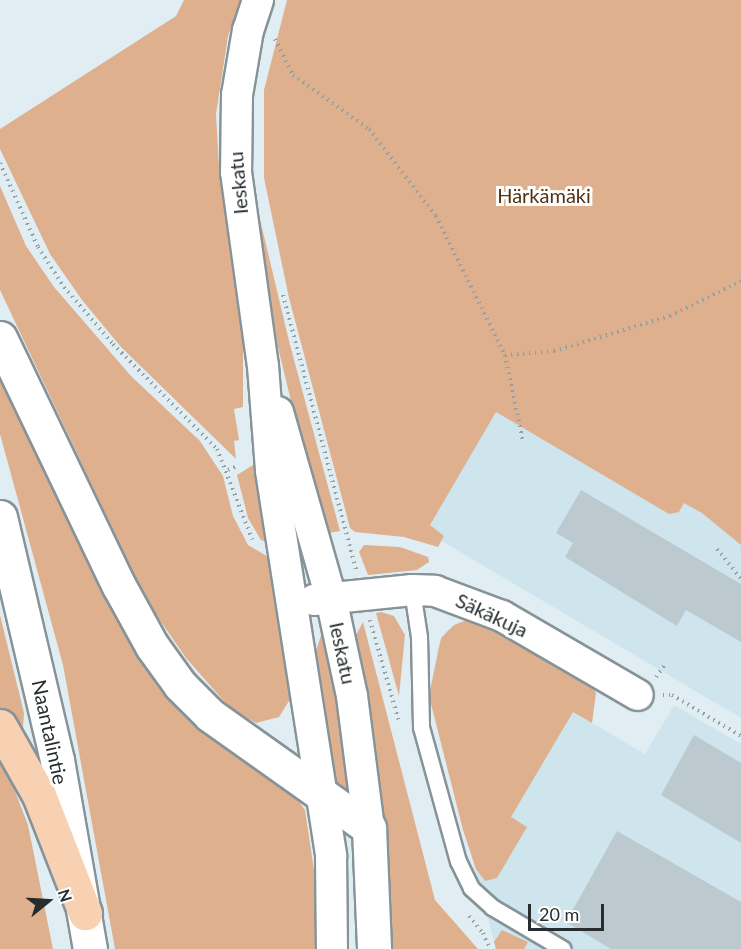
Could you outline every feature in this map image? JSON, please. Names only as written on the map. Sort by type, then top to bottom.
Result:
[{"type":"main road","points":[[0,338],[152,646],[180,685],[210,715],[369,828]]},
{"type":"main road","name":"Naantalintie","points":[[0,517],[57,760],[90,949]]},
{"type":"main road","points":[[0,726],[39,795],[85,913]]},
{"type":"main road","name":"Ieskatu","points":[[369,828],[374,949]]},
{"type":"street","name":"Ieskatu","points":[[258,0],[241,65],[235,140],[244,239],[264,366],[271,471],[294,603],[306,709],[331,856],[332,949]]},
{"type":"street","name":"Ieskatu","points":[[264,366],[331,598],[352,696],[369,828]]},
{"type":"street","name":"Säkäkuja","points":[[294,603],[412,590],[435,591],[502,616],[645,689]]},
{"type":"lane","points":[[412,590],[419,637],[421,727],[458,861],[471,888],[492,907],[563,949]]},
{"type":"path","points":[[268,44],[272,33],[293,75],[369,129],[436,216],[505,355],[523,441]]},
{"type":"path","points":[[0,163],[38,247],[64,287],[113,344],[217,449],[228,470],[242,520],[257,544]]},
{"type":"path","points":[[505,355],[554,351],[670,316],[741,280]]},
{"type":"path","points":[[283,292],[358,576]]},
{"type":"path","points":[[228,470],[237,466]]},
{"type":"path","points":[[717,549],[741,579]]},
{"type":"path","points":[[645,689],[666,663]]},
{"type":"path","points":[[672,696],[741,736]]},
{"type":"shaded area","points":[[499,384],[741,527],[741,718],[416,526]]},
{"type":"shaded area","points":[[461,621],[589,721],[645,754],[674,705],[741,744],[741,949],[496,949],[429,696],[438,646],[446,631]]},
{"type":"green space","points":[[184,0],[240,0],[228,36],[216,114],[219,167],[243,338],[243,407],[234,409],[239,440],[234,441],[236,459],[121,347],[82,300],[50,254],[0,149],[0,129],[176,16]]},
{"type":"green space","name":"Härkämäki","points":[[287,0],[741,0],[741,545],[702,513],[684,503],[679,512],[669,514],[496,412],[430,525],[444,536],[438,547],[404,537],[355,532],[350,528],[289,298],[264,178],[264,90]]},
{"type":"green space","points":[[0,186],[26,246],[54,287],[131,376],[200,441],[223,476],[233,516],[248,545],[275,561],[294,693],[279,717],[256,723],[230,708],[186,658],[146,600],[0,290]]},
{"type":"green space","points":[[258,211],[289,341],[340,531],[323,534],[277,343]]},
{"type":"green space","points":[[0,362],[118,612],[291,791],[305,810],[316,883],[316,949],[115,949],[63,665],[0,434]]},
{"type":"green space","points":[[253,465],[262,491],[273,544],[261,540],[248,518],[237,475]]},
{"type":"green space","points":[[364,545],[400,547],[428,557],[429,562],[417,570],[368,575],[359,552]]},
{"type":"green space","points":[[381,612],[394,616],[405,635],[399,696],[376,613]]},
{"type":"green space","points":[[0,615],[24,713],[23,728],[0,710]]},
{"type":"green space","points":[[470,619],[496,627],[590,682],[596,693],[592,723],[573,712],[511,817],[527,827],[497,878],[485,881],[476,869],[463,830],[429,696],[441,638],[454,625]]},
{"type":"green space","points":[[363,622],[435,900],[478,949],[386,949],[355,637]]},
{"type":"green space","points":[[324,626],[338,672],[350,792],[332,782],[313,660]]},
{"type":"green space","points":[[0,752],[28,825],[53,949],[0,949]]},
{"type":"green space","points":[[502,930],[528,942],[524,949],[496,949],[494,942]]},
{"type":"building","points":[[581,490],[741,584],[741,642],[686,610],[677,626],[565,557],[573,543],[556,533]]},
{"type":"building","points":[[694,735],[741,763],[741,843],[661,795]]},
{"type":"building","points":[[617,831],[741,902],[741,949],[611,949],[566,922]]}]
